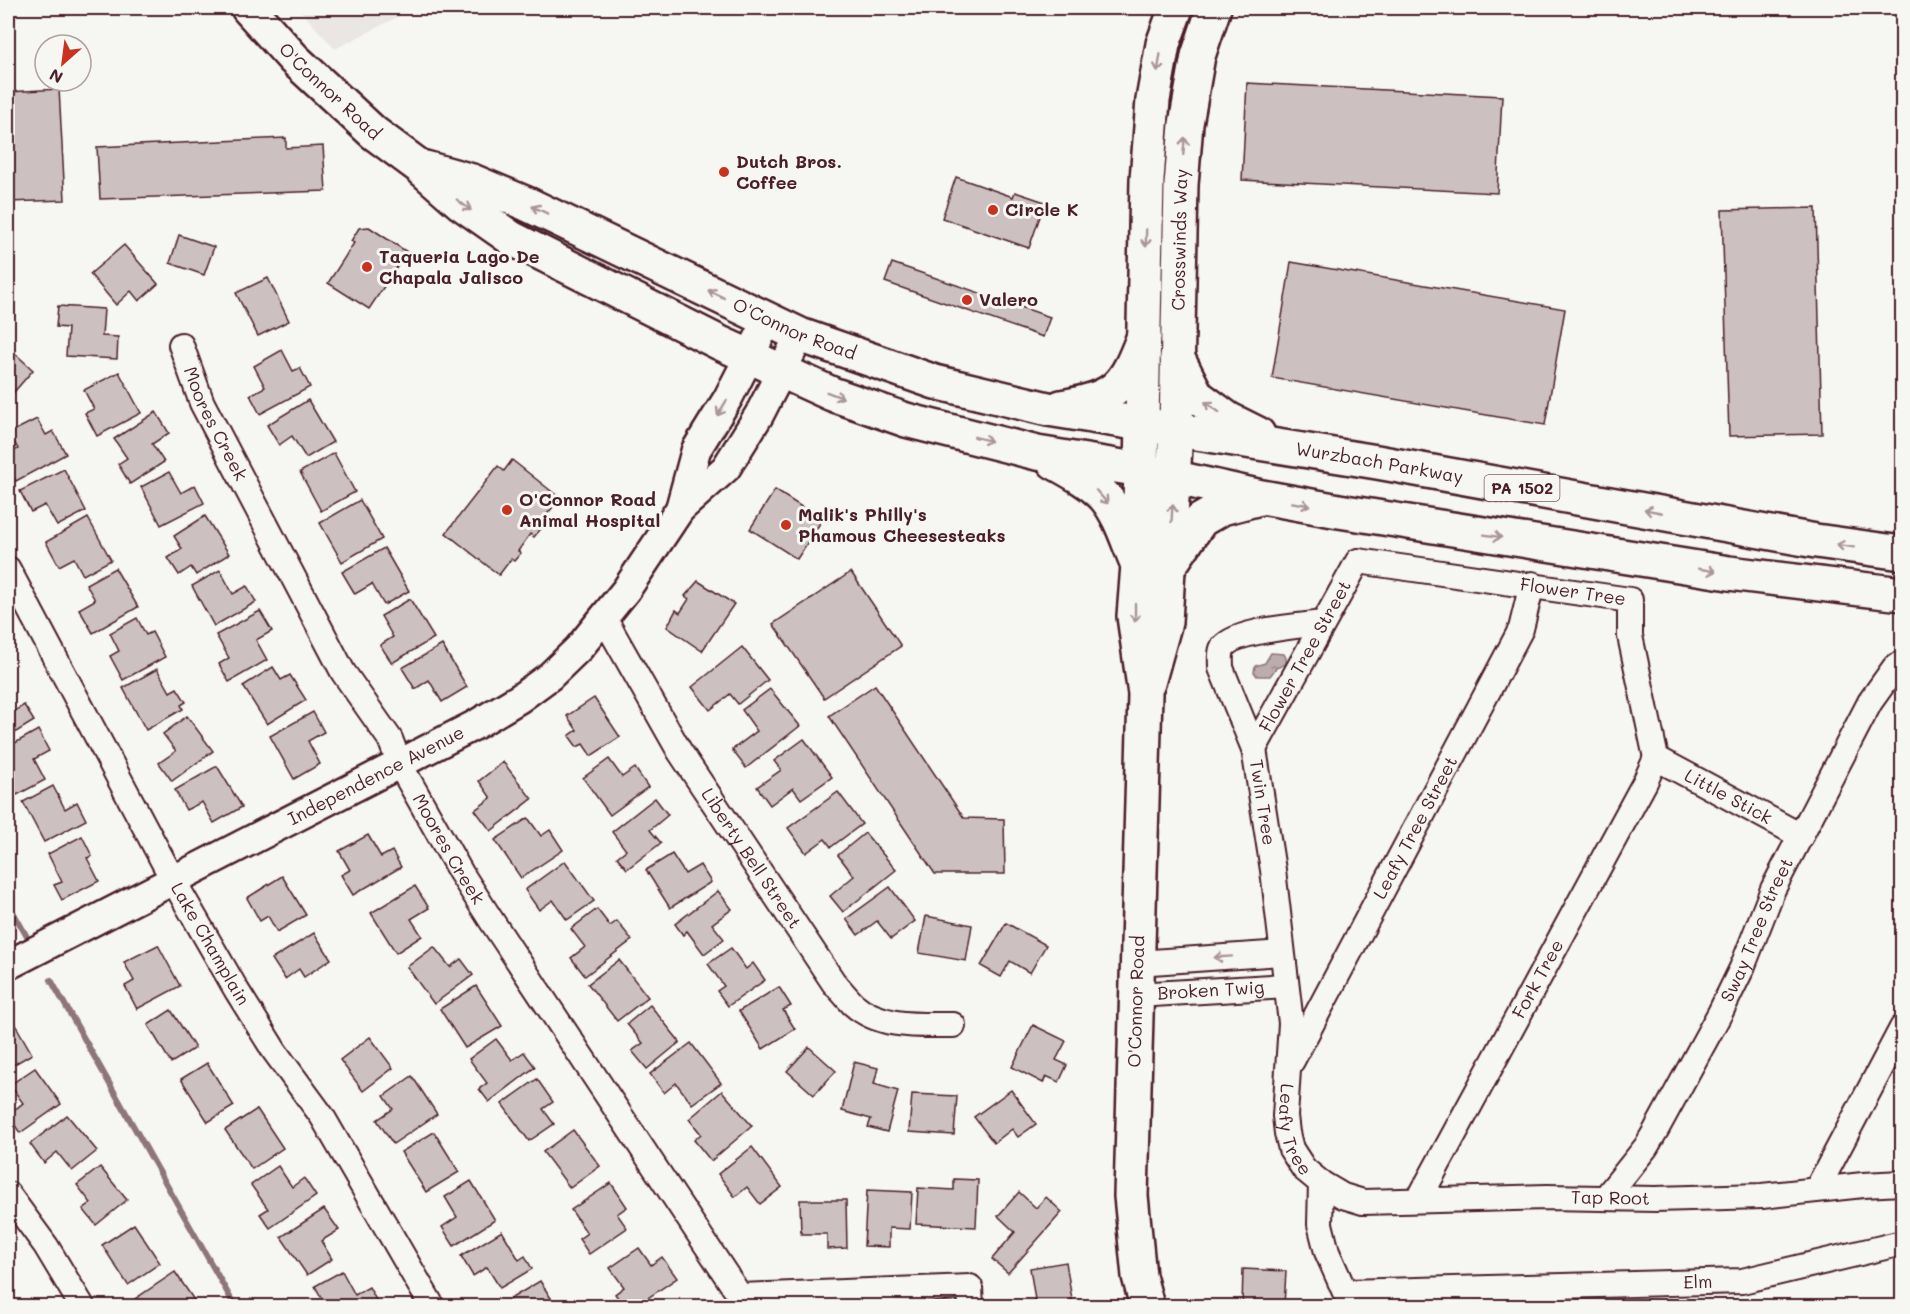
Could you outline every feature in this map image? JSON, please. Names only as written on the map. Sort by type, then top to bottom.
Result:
[{"type":"main road","name":"O'Connor Road","points":[[248,8],[294,59],[374,133],[420,167],[461,203],[511,238],[749,357],[832,394],[906,420],[1037,453],[1141,470]]},
{"type":"main road","name":"Crosswinds Way","points":[[1141,424],[1147,180],[1153,100],[1162,44],[1176,8]]},
{"type":"main road","name":"Crosswinds Way","points":[[1172,478],[1176,429],[1181,185],[1186,124],[1198,56],[1214,8]]},
{"type":"main road","name":"O'Connor Road","points":[[420,167],[472,180],[527,204],[800,335],[935,382],[1048,409],[1141,424],[1141,470],[1153,566],[1165,622],[1145,694],[1137,979],[1131,1196],[1139,1276],[1146,1306]]},
{"type":"main road","points":[[1048,409],[1090,402],[1114,391],[1132,366],[1144,336]]},
{"type":"main road","points":[[1177,357],[1197,396],[1228,419],[1281,446]]},
{"type":"main road","name":"Wurzbach Parkway","points":[[1141,424],[1281,446],[1816,541],[1902,553]]},
{"type":"main road","points":[[1037,453],[1084,479],[1105,497],[1153,566],[1201,520],[1222,508],[1262,497]]},
{"type":"main road","points":[[1141,470],[1338,511],[1729,573],[1902,594]]},
{"type":"main road","name":"O'Connor Road","points":[[1153,566],[1172,478]]},
{"type":"street","name":"Independence Avenue","points":[[680,509],[696,450],[728,398],[768,320]]},
{"type":"street","name":"Independence Avenue","points":[[8,965],[400,765],[475,725],[520,698],[550,676],[579,648],[626,590],[680,509],[726,468],[759,415],[800,335]]},
{"type":"street","name":"Moores Creek","points":[[182,345],[202,403],[342,672],[390,740],[400,765],[461,873],[491,920],[741,1296],[970,1297]]},
{"type":"street","name":"Flower Tree","points":[[1357,563],[1358,561],[1532,584],[1630,600],[1630,636],[1656,758]]},
{"type":"street","name":"Flower Tree Street","points":[[1254,749],[1357,563]]},
{"type":"street","name":"Lake Champlain","points":[[8,569],[173,880],[275,1052],[322,1116],[432,1306]]},
{"type":"street","name":"Leafy Tree Street","points":[[1288,1068],[1521,629],[1532,584]]},
{"type":"street","name":"Liberty Bell Street","points":[[604,618],[680,752],[834,982],[854,1005],[881,1020],[912,1025],[953,1025]]},
{"type":"street","name":"Twin Tree","points":[[1288,1068],[1291,1023],[1273,870],[1254,749],[1221,668],[1220,656],[1223,647],[1228,642],[1247,634],[1323,623]]},
{"type":"street","name":"Sway Tree Street","points":[[1606,1197],[1656,1130],[1720,1013],[1742,968],[1773,889],[1870,702],[1894,667],[1902,663]]},
{"type":"street","name":"Little Stick","points":[[1656,758],[1801,836]]},
{"type":"street","name":"Fork Tree","points":[[1419,1199],[1656,758]]},
{"type":"street","name":"Broken Twig","points":[[1137,979],[1282,953]]},
{"type":"street","name":"Broken Twig","points":[[1137,979],[1286,986]]},
{"type":"street","points":[[1817,1189],[1902,1028]]},
{"type":"street","name":"Leafy Tree","points":[[1288,1068],[1285,1116],[1291,1149],[1304,1169],[1321,1183]]},
{"type":"street","name":"Tap Root","points":[[1321,1183],[1343,1196],[1363,1202],[1419,1199],[1762,1196],[1817,1189],[1902,1183]]},
{"type":"street","points":[[1321,1183],[1320,1224],[1327,1252],[1348,1299]]},
{"type":"street","points":[[8,1194],[46,1246],[81,1306]]},
{"type":"street","name":"Elm","points":[[1348,1299],[1742,1281],[1902,1243]]},
{"type":"shaded area","points":[[298,8],[415,8],[335,49]]},
{"type":"water","points":[[1271,653],[1284,654],[1286,664],[1276,668],[1270,676],[1257,676],[1254,672],[1255,666],[1265,663]]},
{"type":"building","points":[[1247,83],[1502,96],[1497,193],[1242,180]]},
{"type":"building","points":[[33,91],[33,93],[59,93],[65,200],[8,202],[8,92]]},
{"type":"building","points":[[286,138],[286,148],[323,146],[326,191],[100,199],[97,147]]},
{"type":"building","name":"Circle K","points":[[956,177],[1013,197],[1015,192],[1045,202],[1029,248],[942,218]]},
{"type":"building","points":[[1816,208],[1822,434],[1729,436],[1722,210]]},
{"type":"building","name":"Taqueria Lago De Chapala Jalisco","points":[[369,227],[407,252],[369,309],[328,283],[354,243],[351,241],[359,228]]},
{"type":"building","points":[[179,235],[214,247],[204,275],[170,263]]},
{"type":"building","points":[[124,245],[158,284],[139,301],[131,291],[116,305],[90,274]]},
{"type":"building","points":[[1291,262],[1565,309],[1545,425],[1272,378]]},
{"type":"building","name":"Valero","points":[[892,263],[1050,317],[1043,337],[885,282]]},
{"type":"building","points":[[268,278],[289,321],[258,336],[236,293]]},
{"type":"building","points":[[58,306],[104,309],[102,336],[118,337],[117,359],[66,356],[68,328],[56,327]]},
{"type":"building","points":[[8,347],[33,370],[8,399]]},
{"type":"building","points":[[282,350],[293,371],[300,368],[310,387],[260,414],[250,395],[265,387],[254,366]]},
{"type":"building","points":[[119,372],[141,413],[97,436],[85,413],[94,409],[84,390]]},
{"type":"building","points":[[308,400],[333,442],[306,458],[292,436],[279,445],[267,425]]},
{"type":"building","points":[[156,412],[169,433],[152,444],[164,462],[130,484],[118,464],[127,458],[114,439]]},
{"type":"building","points":[[37,419],[46,435],[53,431],[66,454],[16,481],[8,467],[8,454],[18,449],[9,433]]},
{"type":"building","points":[[334,453],[355,492],[321,511],[300,472]]},
{"type":"building","name":"O'Connor Road Animal Hospital","points":[[512,460],[560,498],[541,522],[544,525],[534,537],[530,534],[518,551],[521,553],[514,561],[511,559],[499,575],[446,533],[498,466],[504,471]]},
{"type":"building","points":[[64,469],[86,511],[57,526],[45,505],[31,512],[20,491]]},
{"type":"building","points":[[169,472],[181,493],[195,485],[204,503],[161,525],[141,487]]},
{"type":"building","name":"Malik's Philly's Phamous Cheesesteaks","points":[[775,490],[822,520],[797,559],[750,529]]},
{"type":"building","points":[[360,500],[382,539],[342,562],[320,523]]},
{"type":"building","points":[[205,516],[229,554],[196,575],[191,567],[179,575],[168,558],[182,549],[174,536]]},
{"type":"building","points":[[88,518],[111,560],[83,575],[74,558],[59,566],[46,542]]},
{"type":"building","points":[[384,548],[409,591],[384,605],[372,584],[355,594],[342,572]]},
{"type":"building","points":[[115,568],[138,607],[93,633],[79,609],[95,600],[86,584]]},
{"type":"building","points":[[220,570],[233,594],[247,586],[256,602],[214,626],[192,586]]},
{"type":"building","points":[[851,572],[901,646],[824,698],[773,624]]},
{"type":"building","points":[[698,581],[734,604],[702,651],[667,627],[676,610],[680,613],[689,599],[685,596]]},
{"type":"building","points":[[410,599],[434,638],[392,663],[380,645],[393,637],[381,616]]},
{"type":"building","points":[[260,611],[272,631],[256,640],[267,660],[229,682],[219,664],[229,658],[216,635]]},
{"type":"building","points":[[137,618],[146,635],[152,632],[165,657],[123,680],[110,656],[119,651],[110,633]]},
{"type":"building","points":[[442,645],[467,687],[442,702],[429,680],[415,689],[402,668]]},
{"type":"building","points":[[742,647],[768,680],[738,704],[730,694],[710,710],[692,687]]},
{"type":"building","points":[[273,667],[281,680],[290,675],[306,700],[267,724],[243,686]]},
{"type":"building","points":[[157,669],[170,692],[177,688],[186,702],[181,705],[183,709],[146,730],[123,688]]},
{"type":"building","points":[[875,685],[964,818],[1004,819],[1005,874],[935,874],[829,716]]},
{"type":"building","points":[[770,689],[800,726],[746,768],[732,750],[757,731],[742,710]]},
{"type":"building","points":[[594,698],[620,737],[591,756],[583,744],[577,747],[569,736],[577,730],[567,716]]},
{"type":"building","points":[[24,705],[34,721],[8,737],[8,715]]},
{"type":"building","points":[[313,712],[324,732],[308,741],[320,764],[294,779],[270,736]]},
{"type":"building","points":[[187,716],[213,751],[172,781],[159,763],[176,751],[163,734]]},
{"type":"building","points":[[38,730],[49,751],[34,759],[45,780],[17,795],[8,777],[8,747]]},
{"type":"building","points":[[804,739],[832,777],[801,799],[793,788],[770,805],[757,787],[781,770],[774,761]]},
{"type":"building","points":[[609,759],[622,777],[635,768],[648,787],[610,815],[583,778]]},
{"type":"building","points":[[503,762],[532,799],[491,831],[475,810],[491,798],[479,781]]},
{"type":"building","points":[[217,766],[242,807],[214,823],[202,802],[186,810],[175,790]]},
{"type":"building","points":[[53,786],[65,809],[77,802],[86,820],[44,842],[23,802]]},
{"type":"building","points":[[838,792],[862,824],[831,847],[825,839],[806,853],[788,828]]},
{"type":"building","points":[[655,798],[668,815],[650,830],[661,843],[627,869],[617,857],[626,850],[612,832]]},
{"type":"building","points":[[528,818],[541,836],[550,830],[563,850],[521,878],[495,840]]},
{"type":"building","points":[[865,833],[896,870],[843,912],[830,896],[854,876],[838,855]]},
{"type":"building","points":[[368,835],[381,857],[392,851],[401,867],[353,895],[341,875],[350,870],[339,851]]},
{"type":"building","points":[[82,836],[92,856],[87,858],[99,881],[62,900],[54,885],[62,882],[48,854]]},
{"type":"building","points":[[672,854],[685,874],[700,865],[711,882],[670,908],[646,870]]},
{"type":"building","points":[[565,861],[594,901],[567,920],[553,900],[539,910],[525,890]]},
{"type":"building","points":[[282,876],[306,915],[277,932],[268,916],[260,921],[247,898]]},
{"type":"building","points":[[415,886],[429,908],[411,919],[422,936],[396,953],[371,913]]},
{"type":"building","points":[[890,887],[915,921],[891,939],[877,921],[858,935],[846,919]]},
{"type":"building","points":[[718,891],[732,909],[712,924],[724,939],[704,954],[687,931],[683,935],[675,924]]},
{"type":"building","points":[[597,909],[610,926],[617,921],[632,940],[585,976],[571,958],[585,947],[571,929]]},
{"type":"building","points":[[926,916],[972,925],[966,961],[919,953]]},
{"type":"building","points":[[1006,923],[1046,945],[1030,973],[1010,961],[1001,977],[981,966]]},
{"type":"building","points":[[314,933],[331,959],[304,977],[299,969],[285,979],[272,959]]},
{"type":"building","points":[[158,945],[180,986],[137,1009],[125,986],[134,981],[124,962]]},
{"type":"building","points":[[434,947],[450,967],[461,959],[473,975],[434,1004],[407,967]]},
{"type":"building","points":[[731,948],[746,969],[753,963],[765,980],[728,1006],[717,991],[724,986],[708,964]]},
{"type":"building","points":[[619,960],[648,997],[617,1021],[588,984]]},
{"type":"building","points":[[476,986],[502,1026],[465,1048],[440,1009]]},
{"type":"building","points":[[779,987],[791,1006],[783,1010],[795,1029],[763,1049],[739,1011]]},
{"type":"building","points":[[650,1005],[680,1042],[647,1069],[632,1051],[643,1043],[627,1024]]},
{"type":"building","points":[[171,1010],[195,1048],[171,1063],[148,1025]]},
{"type":"building","points":[[8,1012],[32,1054],[8,1068]]},
{"type":"building","points":[[1033,1025],[1066,1041],[1056,1060],[1067,1065],[1059,1082],[1046,1076],[1043,1083],[1012,1067]]},
{"type":"building","points":[[370,1037],[393,1068],[363,1091],[340,1060]]},
{"type":"building","points":[[496,1039],[512,1060],[524,1052],[535,1067],[489,1102],[479,1089],[487,1083],[469,1059]]},
{"type":"building","points":[[691,1043],[721,1083],[692,1104],[676,1083],[664,1093],[650,1074]]},
{"type":"building","points":[[809,1047],[836,1071],[814,1095],[787,1071]]},
{"type":"building","points":[[854,1062],[878,1068],[874,1084],[898,1091],[887,1132],[868,1127],[871,1119],[842,1111]]},
{"type":"building","points":[[207,1063],[234,1106],[208,1122],[181,1079]]},
{"type":"building","points":[[35,1068],[61,1104],[20,1133],[8,1115],[23,1103],[10,1085]]},
{"type":"building","points":[[412,1076],[437,1114],[393,1144],[377,1120],[393,1109],[384,1096]]},
{"type":"building","points":[[537,1079],[553,1102],[543,1109],[554,1124],[529,1141],[502,1104]]},
{"type":"building","points":[[1011,1090],[1036,1124],[1018,1137],[1012,1129],[994,1143],[974,1117]]},
{"type":"building","points":[[722,1091],[752,1126],[711,1161],[694,1140],[701,1134],[689,1119]]},
{"type":"building","points":[[912,1094],[957,1096],[954,1135],[909,1132]]},
{"type":"building","points":[[257,1109],[283,1148],[252,1169],[225,1130]]},
{"type":"building","points":[[67,1115],[97,1151],[72,1171],[57,1152],[44,1163],[30,1144]]},
{"type":"building","points":[[573,1130],[600,1166],[570,1188],[543,1152]]},
{"type":"building","points":[[434,1132],[459,1172],[426,1192],[401,1152]]},
{"type":"building","points":[[752,1147],[782,1187],[760,1204],[747,1187],[735,1197],[718,1174]]},
{"type":"building","points":[[278,1166],[292,1187],[304,1178],[316,1196],[270,1228],[260,1214],[268,1209],[251,1185]]},
{"type":"building","points":[[100,1167],[127,1200],[96,1225],[83,1209],[91,1203],[77,1185]]},
{"type":"building","points":[[954,1179],[978,1180],[976,1227],[916,1224],[918,1188],[954,1190]]},
{"type":"building","points":[[471,1181],[495,1220],[454,1246],[442,1227],[457,1217],[445,1197]]},
{"type":"building","points":[[611,1183],[627,1207],[617,1214],[627,1228],[589,1254],[579,1239],[587,1233],[571,1210]]},
{"type":"building","points":[[867,1190],[912,1192],[910,1229],[889,1228],[889,1247],[864,1246]]},
{"type":"building","points":[[1019,1192],[1036,1208],[1046,1197],[1062,1212],[1008,1273],[992,1259],[1015,1232],[998,1216]]},
{"type":"building","points":[[800,1200],[846,1200],[847,1248],[827,1249],[827,1234],[801,1234]]},
{"type":"building","points":[[324,1209],[339,1230],[321,1241],[332,1259],[307,1275],[281,1237]]},
{"type":"building","points":[[134,1224],[160,1263],[128,1285],[102,1245]]},
{"type":"building","points":[[502,1231],[519,1260],[525,1256],[532,1269],[500,1288],[487,1267],[473,1276],[461,1256]]},
{"type":"building","points":[[639,1248],[651,1265],[662,1257],[677,1278],[636,1306],[624,1306],[615,1294],[624,1287],[610,1268]]},
{"type":"building","points":[[1066,1262],[1073,1306],[1036,1306],[1030,1268]]},
{"type":"building","points":[[1243,1269],[1286,1271],[1284,1306],[1242,1306]]},
{"type":"building","points":[[342,1271],[355,1295],[369,1287],[377,1302],[369,1306],[326,1306],[315,1286]]},
{"type":"building","points":[[175,1272],[198,1306],[140,1306],[135,1299]]},
{"type":"building","points":[[540,1281],[556,1306],[508,1306],[505,1302]]},
{"type":"waterway","points":[[8,903],[26,935]]},
{"type":"waterway","points":[[51,980],[235,1306]]},
{"type":"place","name":"Dutch Bros. Coffee","points":[[724,172]]},
{"type":"place","name":"Circle K","points":[[993,210]]},
{"type":"place","name":"Taqueria Lago De Chapala Jalisco","points":[[367,267]]},
{"type":"place","name":"Valero","points":[[967,300]]},
{"type":"place","name":"O'Connor Road Animal Hospital","points":[[507,510]]},
{"type":"place","name":"Malik's Philly's Phamous Cheesesteaks","points":[[786,525]]}]
